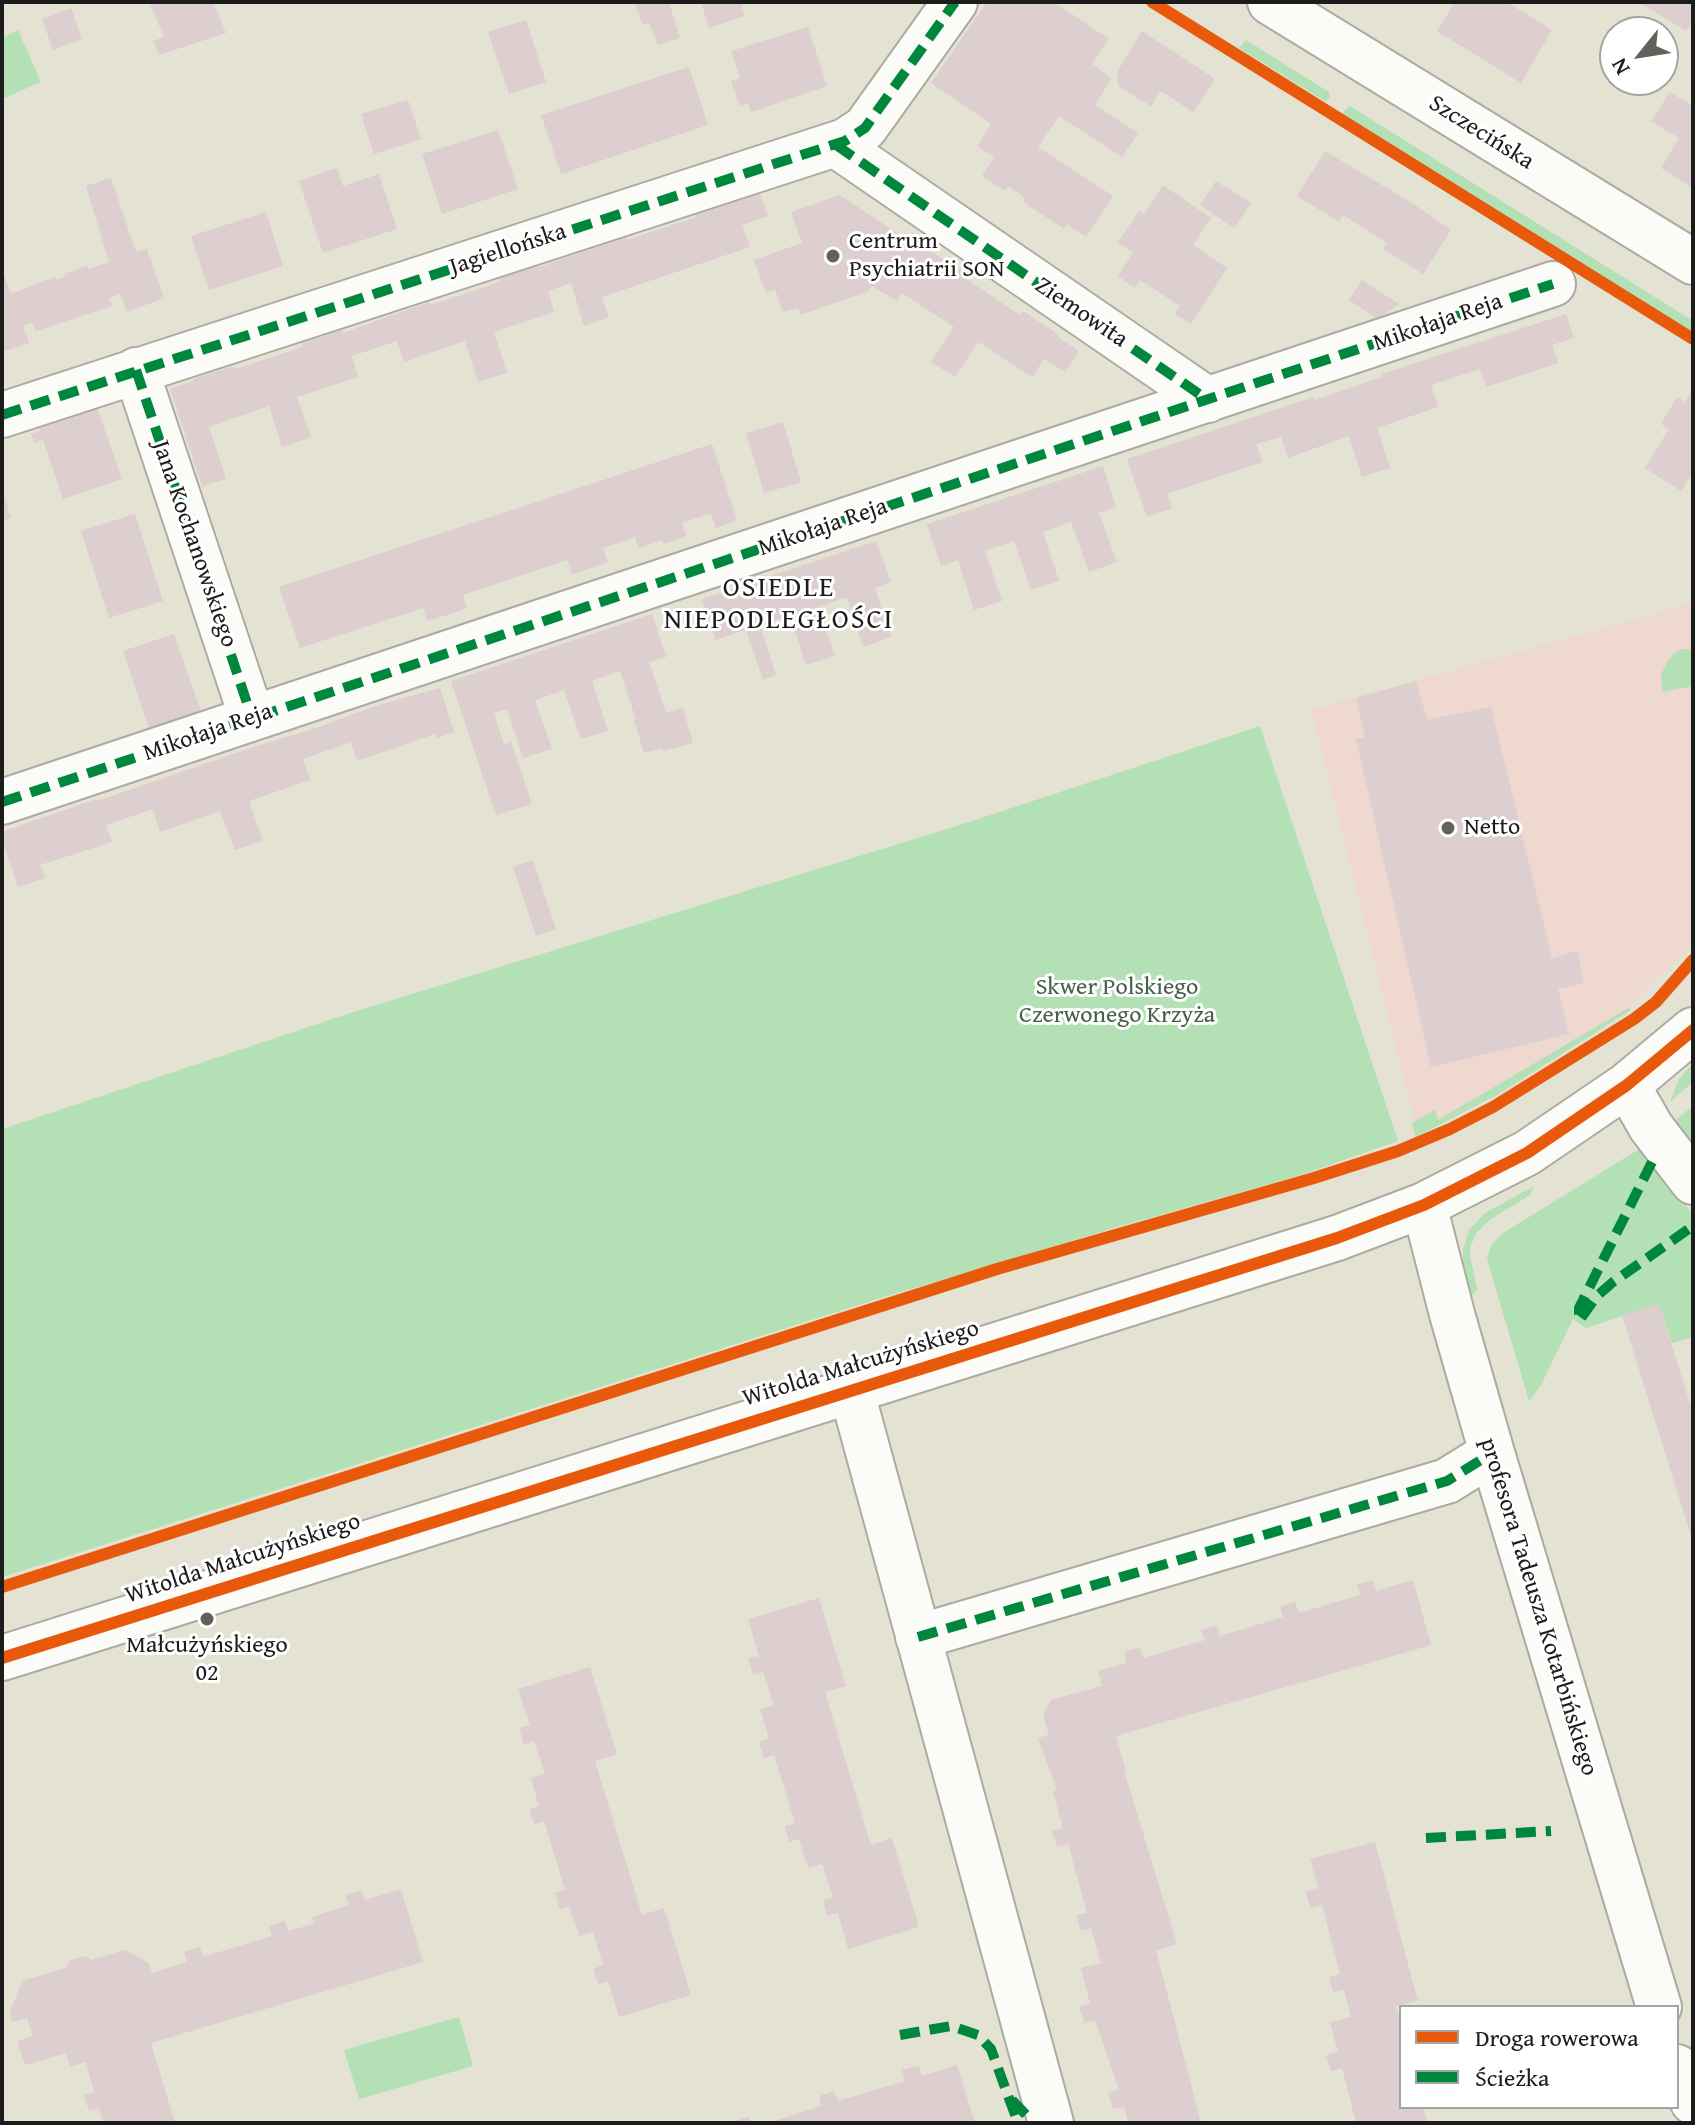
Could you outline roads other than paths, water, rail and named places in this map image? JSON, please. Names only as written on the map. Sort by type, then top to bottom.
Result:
[{"type":"street","name":"Jagiellońska","points":[[2,415],[836,145],[865,128],[955,2]]},
{"type":"street","name":"Szczecińska","points":[[1270,2],[1693,262]]},
{"type":"street","name":"Ziemowita","points":[[836,145],[1208,400]]},
{"type":"street","name":"Mikołaja Reja","points":[[2,802],[1553,284]]},
{"type":"street","name":"Jana Kochanowskiego","points":[[136,370],[252,718]]},
{"type":"street","name":"Witolda Małcużyńskiego","points":[[2,1658],[1337,1238],[1424,1205],[1527,1153],[1627,1085],[1693,1030]]},
{"type":"street","points":[[1627,1085],[1651,1127],[1693,1182]]},
{"type":"street","name":"profesora Tadeusza Kotarbińskiego","points":[[1424,1205],[1492,1453],[1658,2005]]},
{"type":"street","points":[[851,1389],[1051,2123]]},
{"type":"street","points":[[918,1637],[1447,1481],[1492,1453]]},
{"type":"street","points":[[1679,2071],[1693,2102]]},
{"type":"place","name":"Centrum Psychiatrii SON","points":[[833,256]]},
{"type":"place","name":"Netto","points":[[1448,828]]},
{"type":"place","name":"Małcużyńskiego 02","points":[[207,1619]]},
{"type":"district","name":"OSIEDLE NIEPODLEGŁOŚCI","points":[[779,605]]},
{"type":"park label","name":"Skwer Polskiego Czerwonego Krzyża","points":[[1117,1002]]}]
